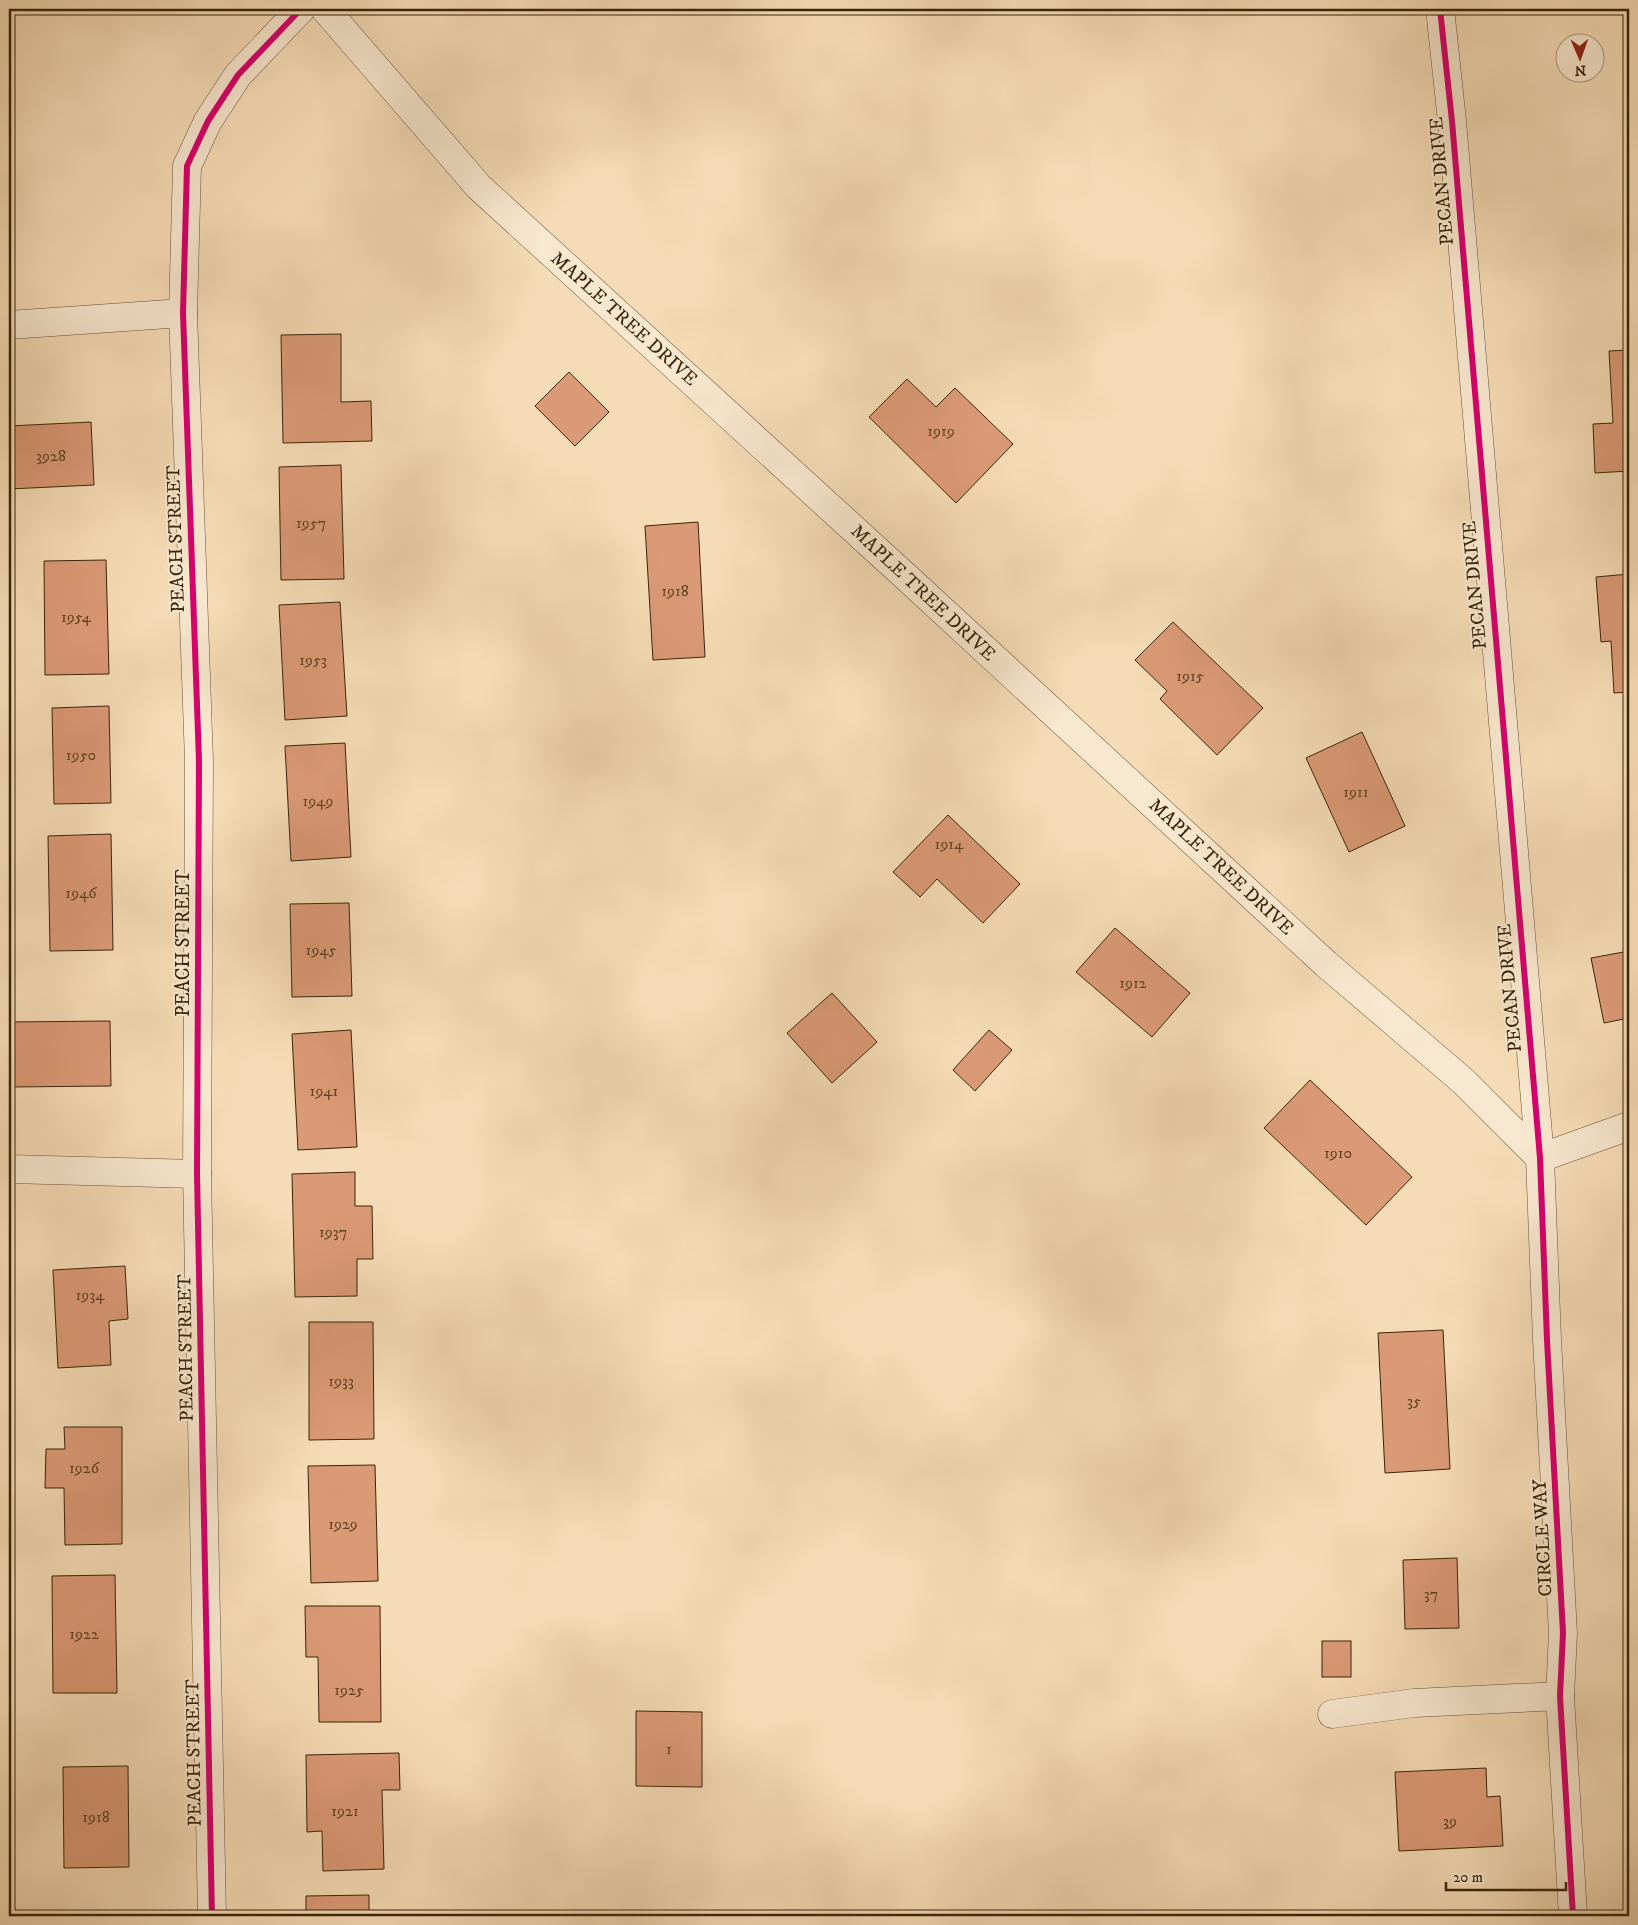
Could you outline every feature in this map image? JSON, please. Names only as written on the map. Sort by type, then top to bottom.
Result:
[{"type":"street","name":"PEACH STREET","points":[[212,1916],[197,1174],[199,761],[183,313],[187,166],[208,120],[238,75],[301,9]]},
{"type":"street","name":"MAPLE TREE DRIVE","points":[[325,9],[479,187],[1326,964],[1463,1081],[1540,1158]]},
{"type":"street","name":"PECAN DRIVE","points":[[1440,9],[1452,121],[1540,1158]]},
{"type":"street","points":[[9,324],[183,313]]},
{"type":"street","points":[[1540,1158],[1629,1126]]},
{"type":"street","name":"CIRCLE WAY","points":[[1540,1158],[1547,1340],[1563,1633],[1560,1696],[1573,1916]]},
{"type":"street","points":[[9,1169],[197,1174]]},
{"type":"street","points":[[1332,1714],[1414,1703],[1560,1696]]},
{"type":"building","points":[[341,334],[341,402],[371,401],[372,441],[283,443],[281,335]]},
{"type":"building","points":[[1629,350],[1629,471],[1595,473],[1593,424],[1613,423],[1609,351]]},
{"type":"building","points":[[569,372],[609,412],[575,446],[535,406]]},
{"type":"building","points":[[907,379],[936,407],[955,388],[1013,444],[956,503],[869,417]]},
{"type":"building","points":[[91,422],[94,485],[9,489],[9,426]]},
{"type":"building","points":[[341,465],[344,579],[281,580],[279,467]]},
{"type":"building","points":[[698,522],[705,657],[653,660],[645,526]]},
{"type":"building","points":[[106,560],[109,674],[45,675],[44,561]]},
{"type":"building","points":[[1629,574],[1629,692],[1614,693],[1611,641],[1601,642],[1596,577]]},
{"type":"building","points":[[340,602],[347,716],[285,720],[279,605]]},
{"type":"building","points":[[1173,622],[1263,708],[1217,755],[1160,699],[1167,691],[1135,660]]},
{"type":"building","points":[[109,706],[111,803],[54,804],[52,708]]},
{"type":"building","points":[[1362,732],[1405,826],[1349,852],[1306,758]]},
{"type":"building","points":[[345,743],[351,857],[291,861],[285,746]]},
{"type":"building","points":[[948,815],[1020,884],[983,923],[937,879],[920,897],[893,872]]},
{"type":"building","points":[[111,834],[113,950],[50,951],[48,836]]},
{"type":"building","points":[[349,903],[352,996],[292,997],[290,904]]},
{"type":"building","points":[[1115,928],[1190,993],[1152,1037],[1076,972]]},
{"type":"building","points":[[1629,951],[1629,1018],[1604,1023],[1591,958]]},
{"type":"building","points":[[832,993],[877,1042],[832,1083],[787,1033]]},
{"type":"building","points":[[110,1021],[111,1086],[9,1087],[9,1022]]},
{"type":"building","points":[[351,1030],[357,1147],[298,1150],[292,1034]]},
{"type":"building","points":[[989,1030],[1012,1050],[975,1091],[953,1070]]},
{"type":"building","points":[[1310,1080],[1412,1177],[1366,1225],[1264,1128]]},
{"type":"building","points":[[355,1172],[355,1206],[372,1206],[373,1259],[357,1259],[357,1296],[295,1297],[292,1174]]},
{"type":"building","points":[[125,1266],[128,1319],[109,1321],[111,1365],[58,1368],[53,1270]]},
{"type":"building","points":[[309,1322],[373,1322],[374,1439],[309,1440]]},
{"type":"building","points":[[1443,1330],[1450,1469],[1385,1473],[1378,1333]]},
{"type":"building","points":[[64,1427],[122,1427],[122,1544],[65,1545],[64,1488],[45,1488],[46,1449],[65,1449]]},
{"type":"building","points":[[375,1465],[378,1581],[311,1583],[308,1466]]},
{"type":"building","points":[[1457,1558],[1459,1628],[1405,1629],[1403,1560]]},
{"type":"building","points":[[115,1575],[117,1693],[53,1693],[52,1576]]},
{"type":"building","points":[[305,1606],[380,1606],[381,1722],[319,1722],[318,1657],[306,1657]]},
{"type":"building","points":[[1322,1641],[1351,1641],[1351,1677],[1322,1677]]},
{"type":"building","points":[[636,1711],[702,1712],[702,1787],[636,1786]]},
{"type":"building","points":[[399,1753],[400,1790],[382,1790],[384,1869],[323,1871],[322,1831],[307,1832],[306,1755]]},
{"type":"building","points":[[128,1766],[129,1867],[64,1868],[63,1767]]},
{"type":"building","points":[[1486,1768],[1487,1797],[1500,1796],[1503,1846],[1399,1851],[1395,1772]]},
{"type":"building","points":[[369,1895],[369,1916],[306,1916],[306,1896]]},
{"type":"cycle path","points":[[212,1916],[197,1174],[199,761],[183,313],[187,166],[208,121],[238,75],[301,9]]},
{"type":"cycle path","points":[[1440,9],[1452,121],[1540,1158],[1547,1340],[1563,1633],[1560,1696],[1573,1916]]}]
